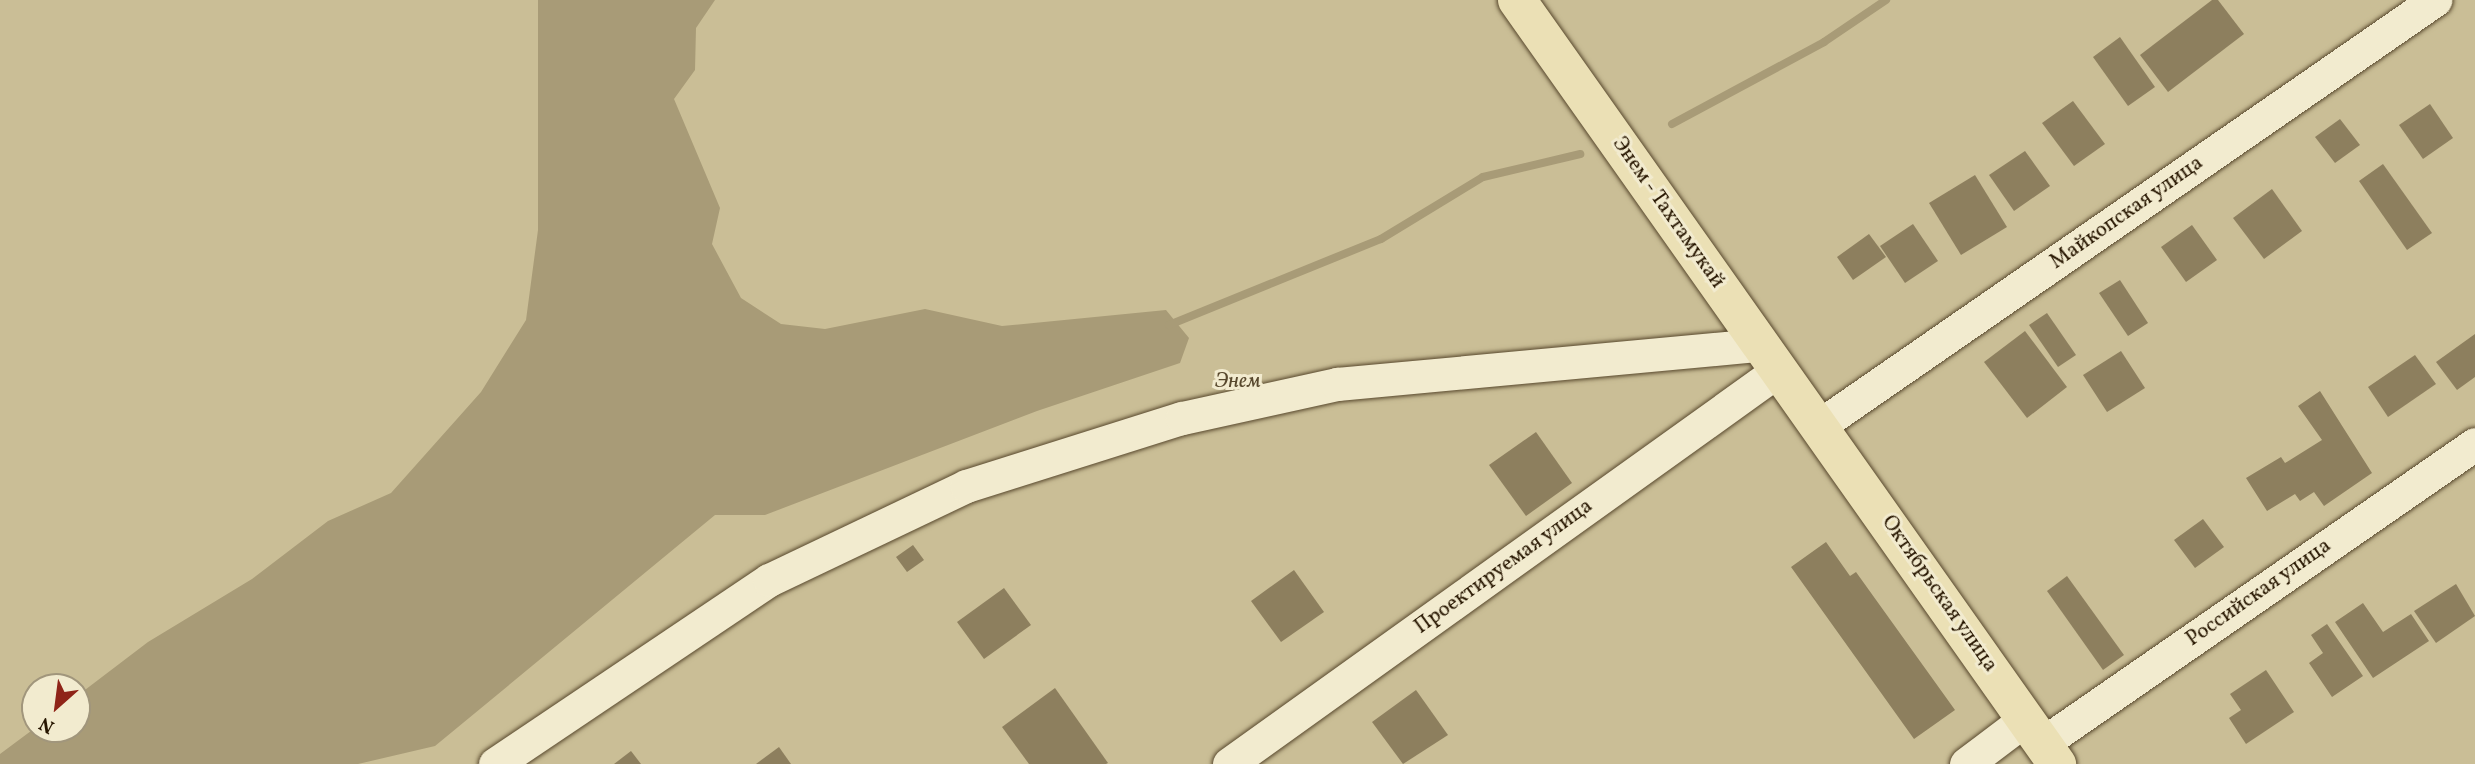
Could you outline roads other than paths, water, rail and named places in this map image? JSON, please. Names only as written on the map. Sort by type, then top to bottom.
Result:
[{"type":"main road","name":"Энем - Тахтамукай","points":[[1517,0],[1819,425]]},
{"type":"main road","name":"Октябрьская улица","points":[[1819,425],[2042,741]]},
{"type":"street","name":"Майкопская улица","points":[[1819,425],[2435,0]]},
{"type":"street","points":[[495,764],[769,580],[966,486],[1182,418],[1338,384],[1770,357]]},
{"type":"street","name":"Проектируемая улица","points":[[1229,764],[1770,357]]},
{"type":"street","name":"Российская улица","points":[[1966,764],[2042,741],[2475,444]]},
{"type":"waterway","points":[[1672,124],[1824,42],[1886,0]]},
{"type":"waterway","points":[[1169,325],[1381,239],[1483,177],[1580,154]]},
{"type":"park label","name":"Энем","points":[[1238,382]]}]
